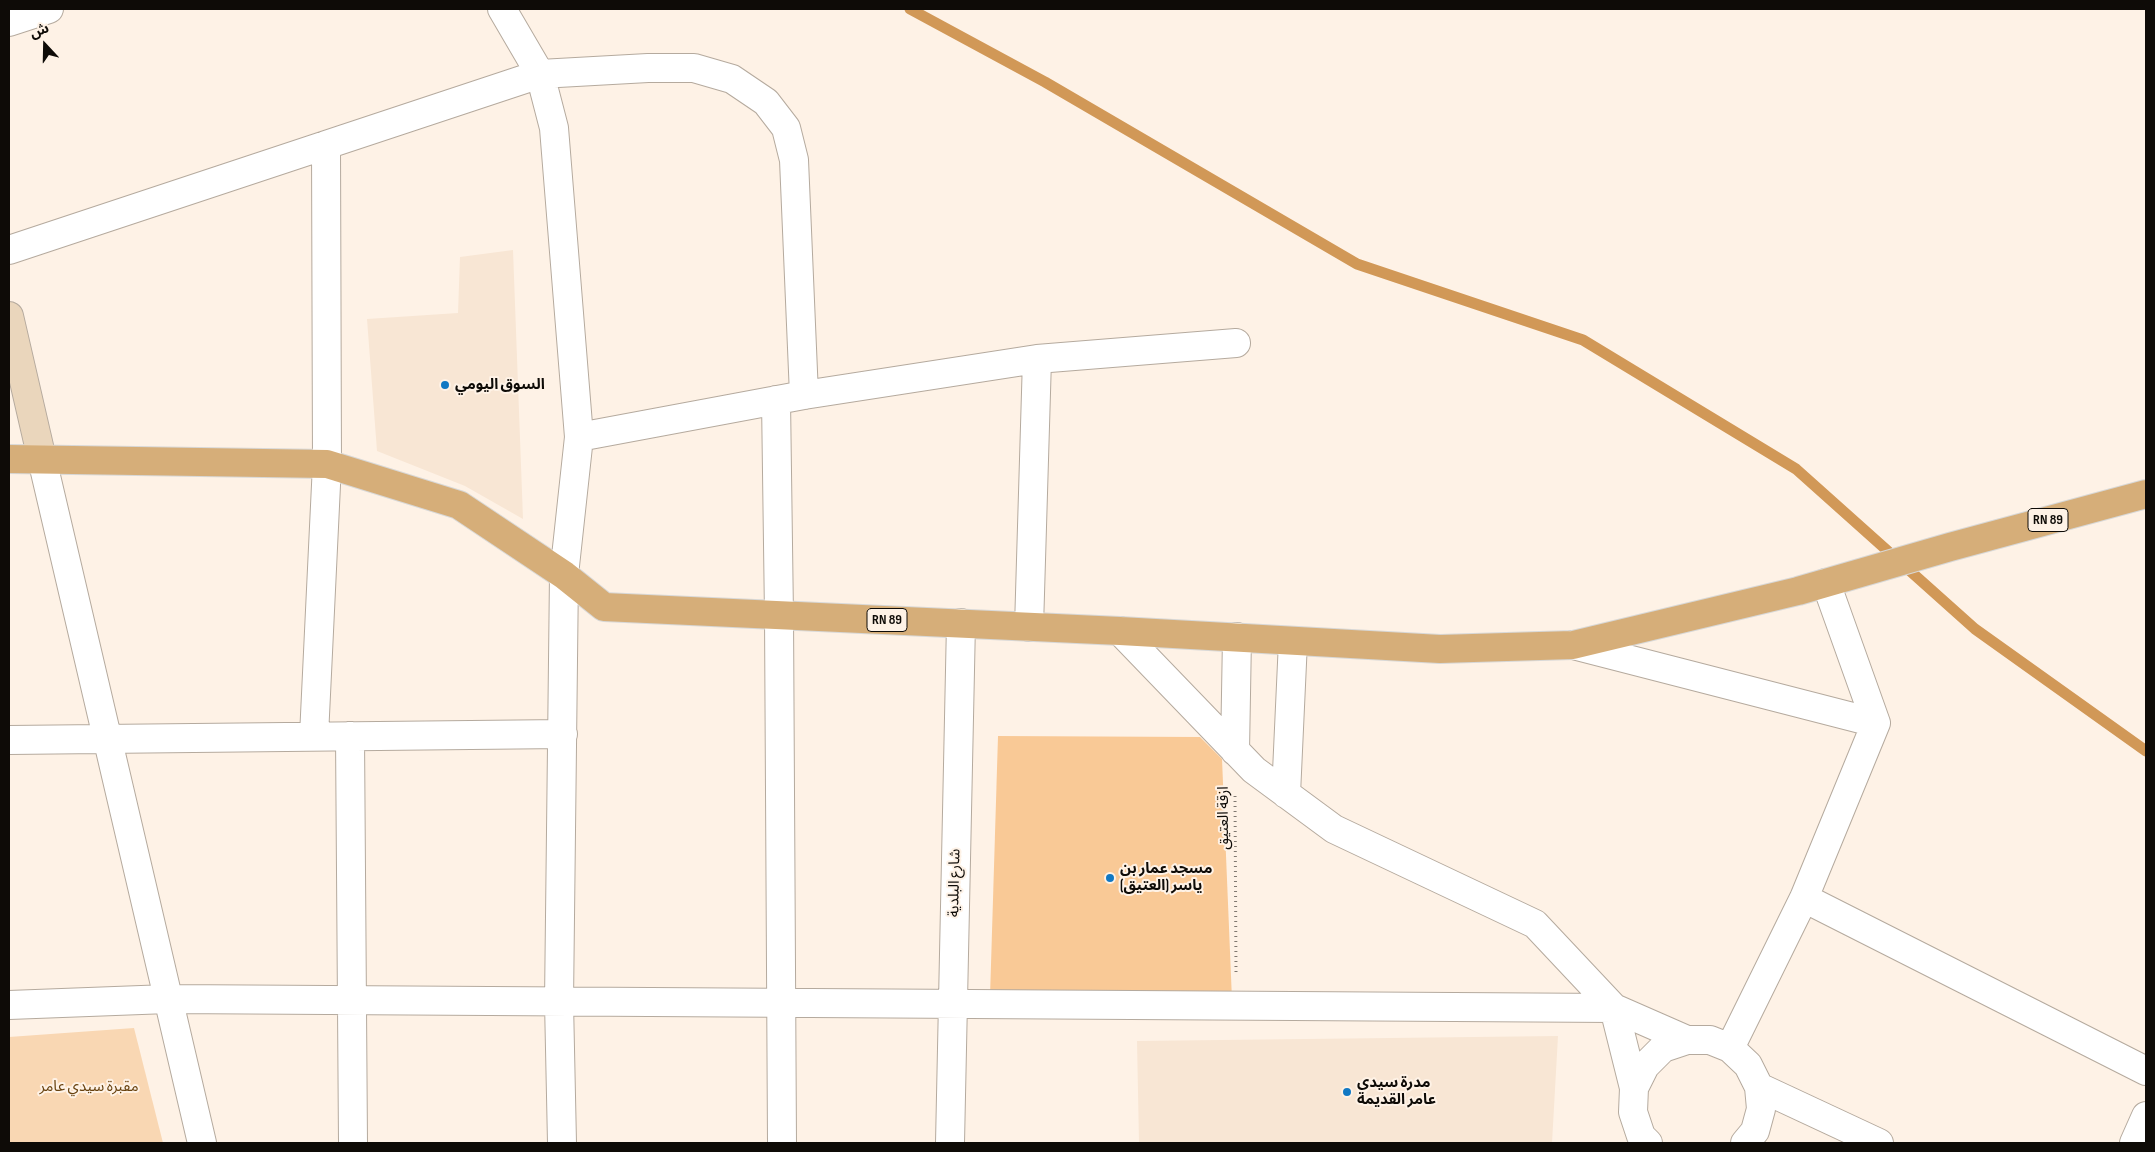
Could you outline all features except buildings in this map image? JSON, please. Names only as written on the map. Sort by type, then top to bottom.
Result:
[{"type":"main road","points":[[9,316],[42,459]]},
{"type":"main road","name":"RN 89","points":[[9,459],[327,464],[459,505],[564,575],[604,608],[1120,631],[1440,650],[1573,645],[1798,592],[1950,547],[2146,494]]},
{"type":"street","points":[[9,22],[49,9]]},
{"type":"street","points":[[502,9],[540,74],[554,128],[579,437],[564,575],[559,1002],[562,1143]]},
{"type":"street","points":[[9,250],[540,74],[648,68],[694,68],[732,78],[766,102],[786,128],[794,160],[804,395]]},
{"type":"street","points":[[314,736],[327,464],[326,145]]},
{"type":"street","points":[[579,437],[804,395],[1037,359],[1236,343]]},
{"type":"street","points":[[1029,627],[1037,359]]},
{"type":"street","points":[[776,400],[782,1143]]},
{"type":"street","points":[[42,459],[202,1143]]},
{"type":"street","points":[[1730,1048],[1804,898],[1876,723],[1826,583]]},
{"type":"street","name":"شارع البلدية","points":[[950,1143],[961,624]]},
{"type":"street","points":[[1120,631],[1254,770],[1334,829],[1535,924],[1614,1008],[1687,1040]]},
{"type":"street","points":[[1235,751],[1236,637]]},
{"type":"street","points":[[1286,794],[1293,641]]},
{"type":"street","points":[[1573,645],[1876,723]]},
{"type":"street","points":[[9,740],[107,737],[563,734]]},
{"type":"street","points":[[350,736],[353,1143]]},
{"type":"street","points":[[1804,898],[2146,1071]]},
{"type":"street","points":[[9,1005],[168,999],[1614,1008]]},
{"type":"street","points":[[1614,1008],[1641,1136],[1648,1143]]},
{"type":"street","points":[[1631,1143],[1634,1100],[1645,1066],[1663,1048],[1687,1040],[1710,1040],[1730,1048],[1748,1065],[1759,1087],[1761,1109],[1755,1131],[1745,1143]]},
{"type":"street","points":[[1759,1087],[1879,1143]]},
{"type":"street","points":[[2134,1143],[2146,1116]]},
{"type":"path","name":"ازقة العتيق","points":[[1235,751],[1236,1006]]},
{"type":"shaded area","name":"السوق اليومي","points":[[513,250],[523,519],[465,486],[377,451],[367,319],[458,313],[460,257]]},
{"type":"shaded area","name":"مدرة سيدي عامر القديمة","points":[[1558,1036],[1552,1143],[1139,1143],[1137,1041]]},
{"type":"green space","name":"مقبرة سيدي عامر","points":[[134,1028],[163,1143],[9,1143],[9,1037]]},
{"type":"waterway","points":[[910,9],[1045,82],[1357,264],[1583,340],[1796,469],[1975,629],[2146,751]]},
{"type":"place","name":"السوق اليومي","points":[[445,385]]},
{"type":"place","name":"مسجد عمار بن ياسر (العتيق)","points":[[1110,878]]},
{"type":"place","name":"مدرة سيدي عامر القديمة","points":[[1347,1092]]}]
